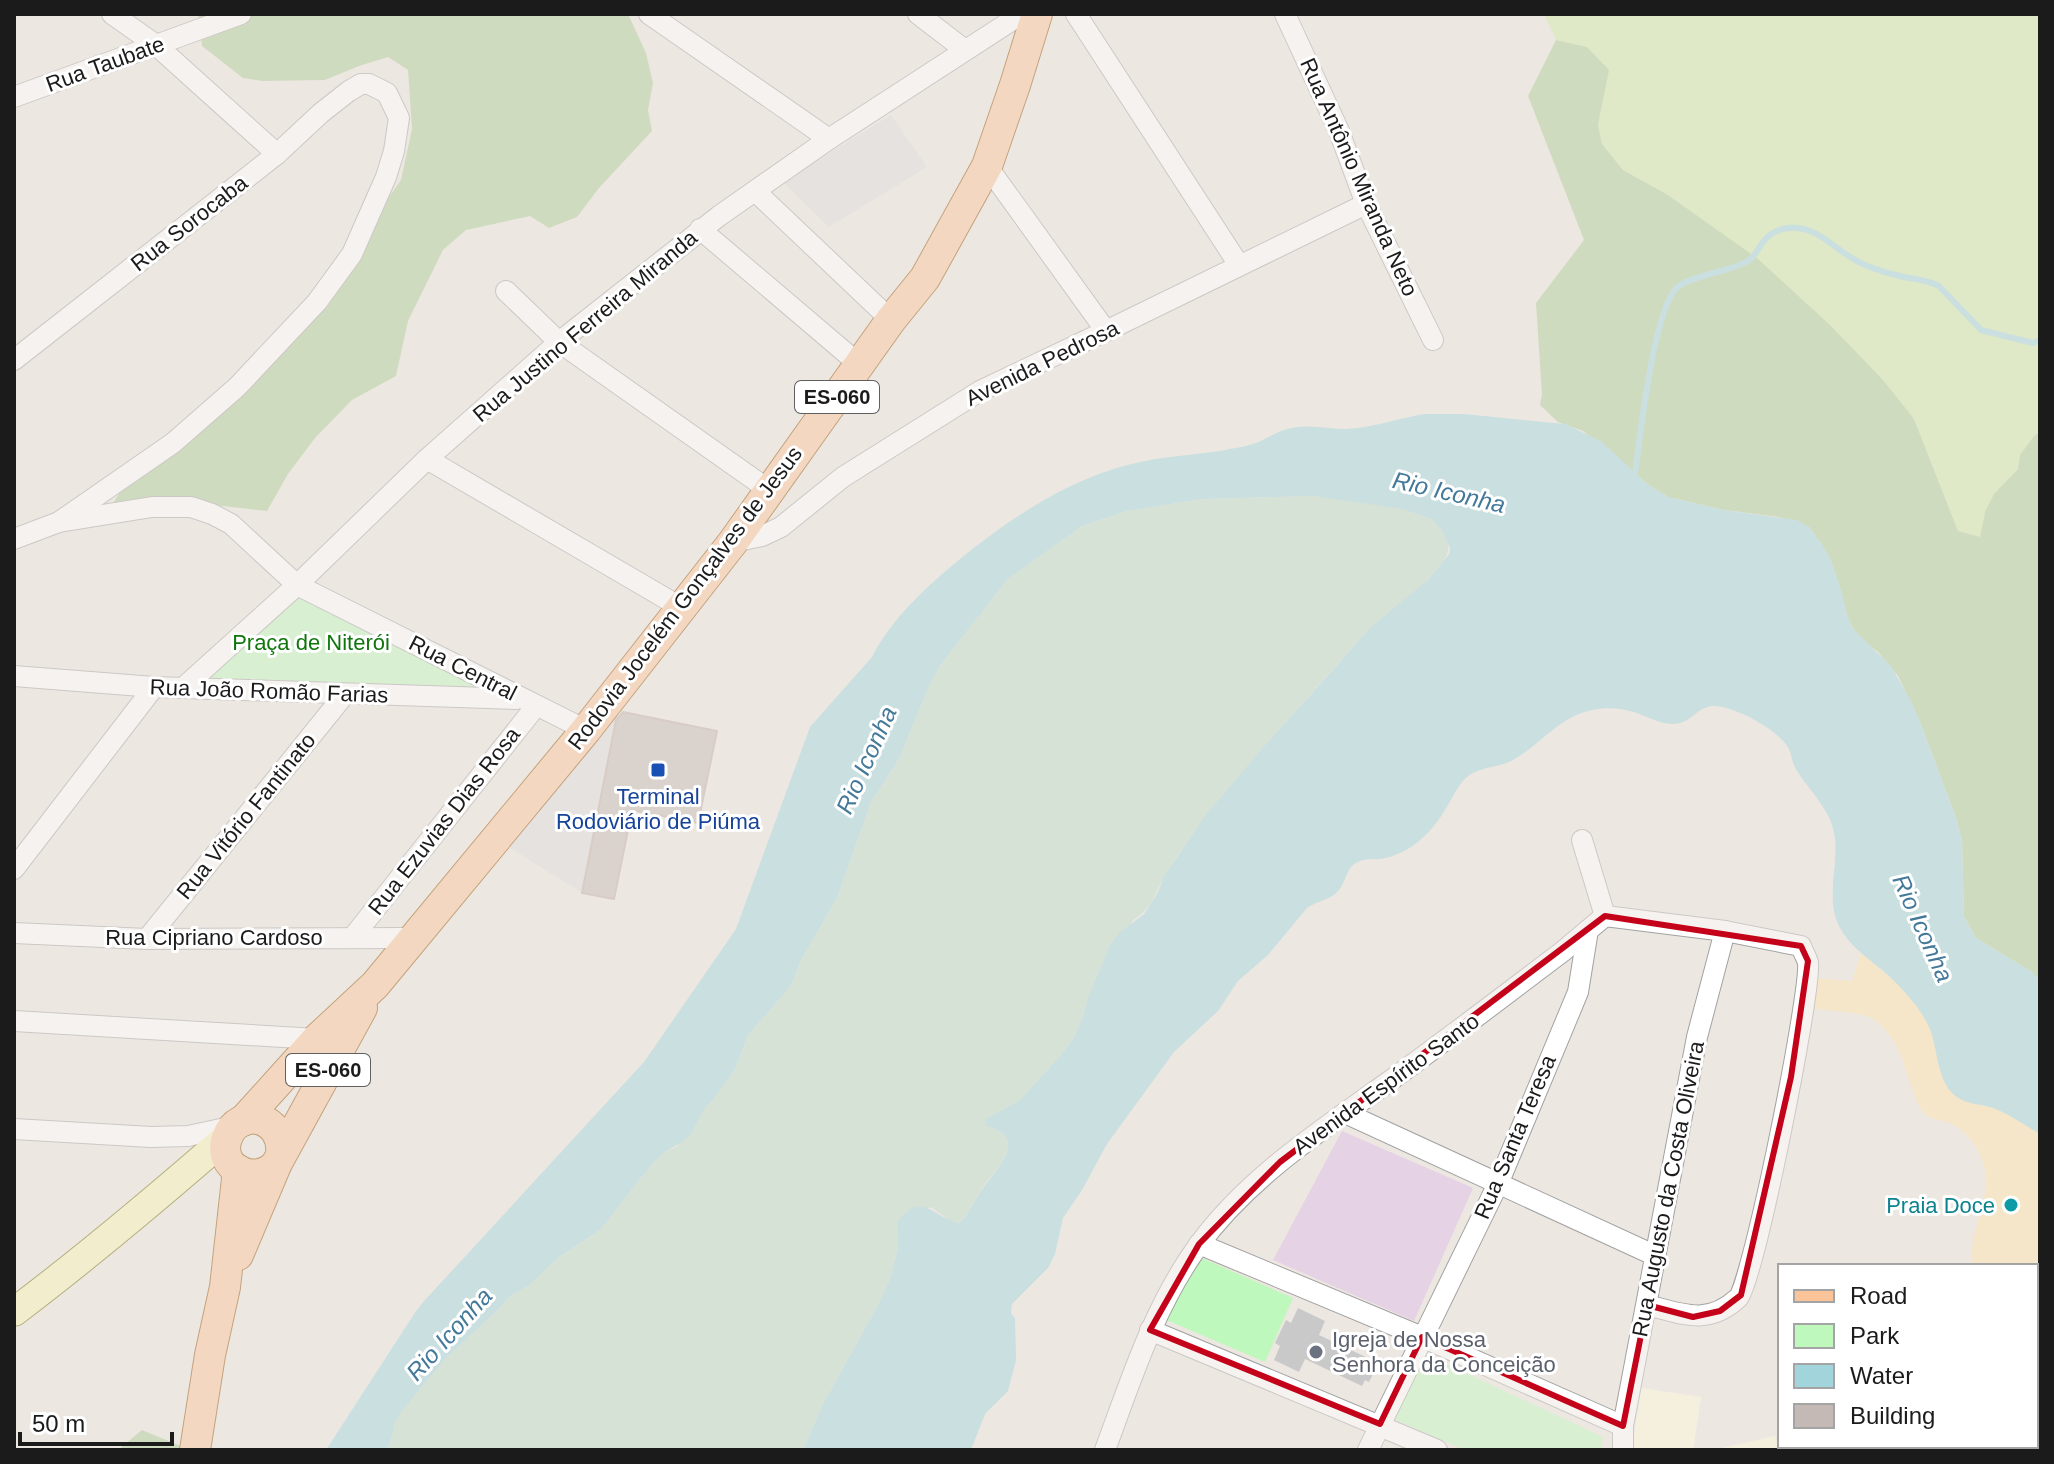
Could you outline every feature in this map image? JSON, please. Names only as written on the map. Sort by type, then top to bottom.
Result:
[{"type":"main road","name":"Rodovia Jocelém Gonçalves de Jesus","points":[[195,1450],[210,1355],[225,1287],[235,1143],[317,1039],[375,985],[586,730],[733,542],[891,320],[925,278],[987,166],[1015,85],[1023,15]]},
{"type":"main road","name":"Rodovia Jocelém Gonçalves de Jesus","points":[[225,1287],[279,1159],[375,985]]},
{"type":"main road","points":[[14,1312],[83,1260],[178,1180],[235,1143],[259,1119],[278,1131],[282,1145],[279,1159],[265,1173],[256,1175],[246,1174],[235,1143]]},
{"type":"street","points":[[112,14],[156,45],[277,154]]},
{"type":"street","name":"Rua Taubate","points":[[14,97],[241,14]]},
{"type":"street","points":[[649,14],[829,139]]},
{"type":"street","points":[[918,14],[965,50]]},
{"type":"street","points":[[1076,14],[1239,265]]},
{"type":"street","name":"Rua Antônio Miranda Neto","points":[[1285,14],[1339,131],[1366,204],[1433,340]]},
{"type":"street","name":"Rua Justino Ferreira Miranda","points":[[183,688],[297,585],[427,459],[559,342],[700,229],[829,139],[1023,15]]},
{"type":"street","name":"Rua Sorocaba","points":[[14,360],[277,154],[349,91],[361,84],[369,84],[387,93],[399,118],[386,177],[352,254],[317,302],[237,387],[173,443],[59,522]]},
{"type":"street","points":[[987,166],[1106,331]]},
{"type":"street","points":[[756,192],[891,320]]},
{"type":"street","name":"Avenida Pedrosa","points":[[733,542],[762,536],[781,527],[843,477],[980,391],[1366,204]]},
{"type":"street","points":[[700,229],[860,365]]},
{"type":"street","points":[[506,291],[559,342],[769,490]]},
{"type":"street","points":[[427,459],[682,608]]},
{"type":"street","name":"Rua Central","points":[[59,522],[152,507],[191,507],[212,514],[231,524],[297,585],[586,730]]},
{"type":"street","points":[[14,539],[59,522]]},
{"type":"street","name":"Rua João Romão Farias","points":[[14,676],[154,687],[531,703]]},
{"type":"street","points":[[14,869],[154,687]]},
{"type":"street","name":"Rua Vitório Fantinato","points":[[147,939],[345,694]]},
{"type":"street","name":"Rua Ezuvias Dias Rosa","points":[[353,937],[531,703]]},
{"type":"street","points":[[1582,840],[1605,916],[1725,931],[1801,946],[1808,961],[1791,1077],[1762,1216],[1741,1295],[1720,1311],[1693,1317],[1647,1305]]},
{"type":"street","name":"Avenida Espírito Santo","points":[[1105,1450],[1150,1330],[1166,1297],[1199,1244],[1232,1204],[1280,1162],[1469,1023],[1605,916]]},
{"type":"street","name":"Rua Santa Teresa","points":[[1368,1450],[1498,1184],[1578,992],[1588,930]]},
{"type":"street","name":"Rua Augusto da Costa Oliveira","points":[[1623,1450],[1623,1426],[1697,1037],[1725,931]]},
{"type":"street","name":"Rua Cipriano Cardoso","points":[[14,933],[147,939],[413,938]]},
{"type":"street","points":[[14,1021],[317,1039]]},
{"type":"street","points":[[1345,1113],[1656,1256]]},
{"type":"street","points":[[14,1129],[151,1137],[188,1136],[235,1143]]},
{"type":"street","points":[[1199,1244],[1422,1337],[1623,1426]]},
{"type":"street","points":[[1150,1330],[1437,1450]]},
{"type":"highlighted area","points":[[1605,916],[1801,946],[1808,961],[1791,1077],[1741,1295],[1720,1311],[1693,1317],[1647,1305],[1623,1426],[1422,1337],[1380,1424],[1150,1330],[1199,1244],[1280,1162]]},
{"type":"shaded area","points":[[891,115],[927,167],[829,227],[783,182]]},
{"type":"shaded area","points":[[618,711],[582,893],[509,847]]},
{"type":"shaded area","points":[[1342,1131],[1473,1188],[1414,1321],[1273,1260]]},
{"type":"shaded area","name":"Igreja de Nossa Senhora da Conceição","points":[[1298,1308],[1325,1321],[1319,1335],[1374,1361],[1371,1368],[1375,1370],[1369,1382],[1365,1380],[1362,1386],[1305,1359],[1299,1372],[1274,1360],[1280,1346],[1275,1343],[1286,1320],[1291,1323]]},
{"type":"shaded area","points":[[1641,1388],[1701,1397],[1693,1450],[1632,1450]]},
{"type":"shaded area","points":[[1775,1436],[1779,1450],[1713,1450]]},
{"type":"green space","points":[[198,14],[628,14],[646,53],[653,83],[648,110],[652,131],[599,188],[577,217],[549,228],[530,216],[466,230],[443,250],[408,321],[396,376],[352,400],[315,438],[288,474],[267,511],[178,501],[107,513],[133,471],[270,353],[324,288],[401,180],[412,129],[408,70],[388,57],[325,80],[263,81],[243,78],[202,46]]},
{"type":"green space","points":[[1546,14],[2040,14],[2040,432],[2020,455],[2018,469],[1985,512],[1980,538],[1958,531],[1914,419],[1706,223],[1668,195],[1623,170],[1602,144],[1598,125],[1601,111],[1587,47],[1556,40]]},
{"type":"green space","points":[[1556,40],[1587,47],[1609,70],[1598,125],[1602,144],[1623,170],[1668,195],[1758,259],[1830,325],[1883,380],[1914,419],[1958,531],[1980,537],[1985,512],[1994,494],[2018,469],[2020,455],[2040,432],[2040,981],[2032,972],[1976,938],[1964,917],[1962,840],[1920,722],[1898,676],[1854,630],[1823,546],[1809,527],[1779,517],[1724,510],[1668,497],[1647,484],[1583,431],[1558,422],[1540,405],[1536,303],[1584,240],[1528,96]]},
{"type":"green space","points":[[1313,496],[1375,503],[1423,514],[1435,521],[1444,533],[1448,543],[1447,553],[1431,577],[1369,630],[1324,679],[1187,842],[1165,874],[1151,903],[1133,920],[1087,1001],[1073,1039],[1020,1100],[986,1126],[1006,1137],[1007,1152],[963,1219],[959,1223],[950,1221],[931,1207],[897,1222],[898,1247],[890,1279],[823,1404],[803,1450],[385,1450],[402,1411],[447,1357],[510,1296],[529,1284],[559,1257],[600,1230],[653,1163],[691,1134],[705,1108],[735,1069],[748,1035],[791,986],[800,962],[837,898],[871,802],[899,759],[941,664],[1008,579],[1082,526],[1127,511],[1203,499]]},
{"type":"green space","name":"Praça de Niterói","points":[[305,583],[538,697],[186,687]]},
{"type":"green space","points":[[1202,1258],[1293,1298],[1265,1362],[1164,1319]]},
{"type":"green space","points":[[1421,1352],[1603,1437],[1601,1450],[1465,1450],[1391,1418]]},
{"type":"green space","points":[[142,1430],[181,1446],[180,1450],[118,1450]]},
{"type":"sand","name":"Praia Doce","points":[[1861,953],[1918,1007],[1931,1029],[1944,1078],[1952,1093],[1968,1102],[1997,1109],[2040,1134],[2040,1450],[2020,1448],[2038,1448],[2038,1264],[1973,1264],[1973,1243],[1986,1182],[1977,1149],[1956,1126],[1923,1112],[1898,1048],[1879,1023],[1863,1015],[1808,1008],[1811,978],[1852,981]]},
{"type":"water","name":"Rio Iconha","points":[[1424,414],[1464,414],[1565,424],[1601,441],[1647,484],[1668,497],[1724,510],[1797,520],[1809,527],[1831,560],[1854,630],[1891,666],[1920,722],[1962,840],[1964,917],[1976,938],[2032,972],[2040,981],[2040,1134],[1998,1110],[1963,1101],[1953,1094],[1943,1078],[1930,1030],[1919,1010],[1892,979],[1845,936],[1833,907],[1835,839],[1830,820],[1795,768],[1789,749],[1776,734],[1743,714],[1721,707],[1707,707],[1674,724],[1624,710],[1592,710],[1559,725],[1511,761],[1471,774],[1460,785],[1434,826],[1411,847],[1381,859],[1354,864],[1338,891],[1307,908],[1268,955],[1238,981],[1218,1011],[1174,1052],[1107,1144],[1063,1218],[1055,1254],[1048,1268],[1012,1304],[1016,1360],[1008,1391],[985,1414],[971,1450],[803,1450],[823,1404],[890,1279],[898,1247],[897,1222],[906,1212],[921,1206],[959,1223],[963,1219],[1007,1152],[1006,1137],[986,1126],[985,1120],[1020,1100],[1073,1039],[1110,945],[1119,933],[1144,914],[1164,876],[1206,815],[1259,752],[1371,627],[1429,579],[1449,554],[1450,548],[1442,530],[1432,519],[1403,509],[1313,496],[1203,499],[1127,511],[1082,526],[1008,579],[941,664],[899,759],[871,802],[837,898],[800,962],[791,986],[748,1035],[735,1069],[705,1108],[691,1134],[653,1163],[600,1230],[559,1257],[529,1285],[510,1296],[447,1357],[402,1411],[385,1450],[326,1450],[425,1300],[644,1062],[736,929],[810,727],[872,657],[889,629],[922,592],[960,559],[1024,512],[1070,486],[1119,467],[1244,446],[1292,428],[1356,428]]},
{"type":"building","name":"Terminal Rodoviário de Piúma","points":[[623,712],[717,731],[698,823],[632,810],[614,899],[582,893],[616,720]]},
{"type":"waterway","points":[[1631,479],[1635,473],[1655,343],[1670,297],[1687,282],[1748,261],[1765,239],[1783,229],[1806,230],[1868,266],[1939,286],[1981,330],[2033,343],[2040,340]]},
{"type":"place","name":"Terminal Rodoviário de Piúma","points":[[658,770]]},
{"type":"place","name":"Praia Doce","points":[[2011,1205]]},
{"type":"place","name":"Igreja de Nossa Senhora da Conceição","points":[[1316,1352]]}]
